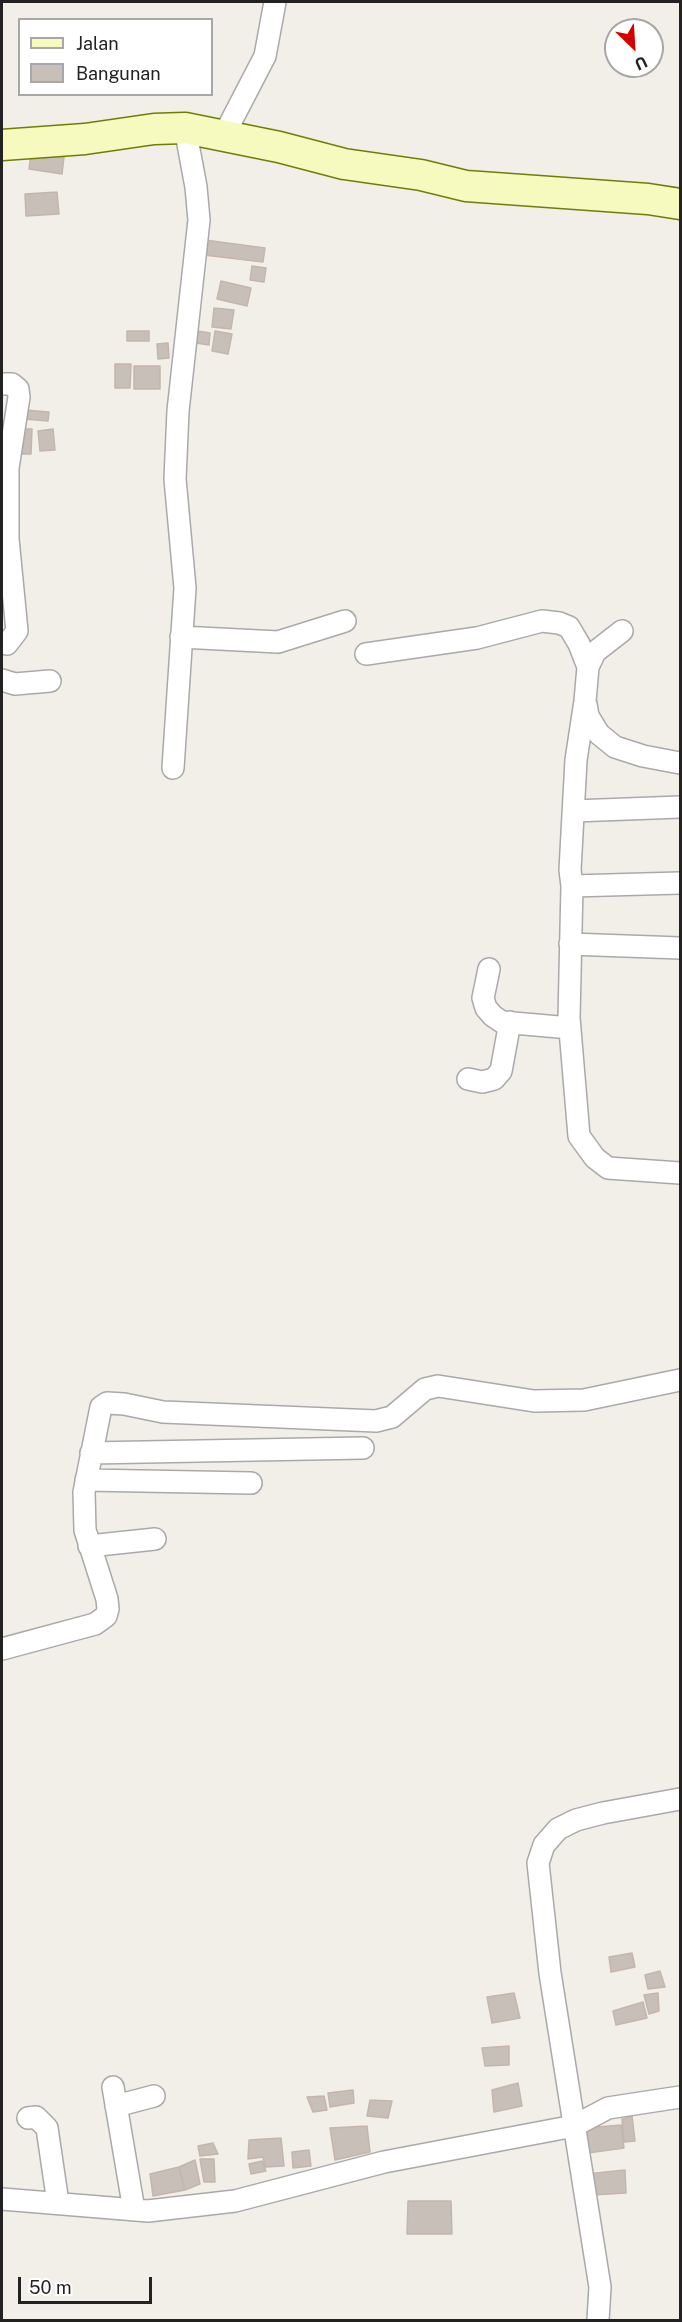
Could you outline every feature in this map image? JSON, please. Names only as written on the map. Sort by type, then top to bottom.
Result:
[{"type":"street","points":[[224,135],[265,56],[275,2]]},
{"type":"street","points":[[173,768],[185,588],[176,479],[178,411],[199,220],[196,187],[185,128]]},
{"type":"street","points":[[2,145],[85,139],[154,129],[185,128],[344,164],[421,175],[466,186],[648,199],[681,204]]},
{"type":"street","points":[[2,384],[12,384],[18,389],[19,397],[8,468],[8,539],[17,631],[3,646]]},
{"type":"street","points":[[181,637],[278,642],[345,621]]},
{"type":"street","points":[[366,654],[477,638],[542,621],[559,622],[569,627],[588,667]]},
{"type":"street","points":[[622,631],[595,652],[588,667],[576,760],[570,870],[572,886],[570,1028],[579,1136],[595,1158],[608,1168],[681,1173]]},
{"type":"street","points":[[2,680],[15,684],[50,681]]},
{"type":"street","points":[[585,701],[588,716],[599,734],[615,747],[643,756],[681,763]]},
{"type":"street","points":[[574,811],[681,807]]},
{"type":"street","points":[[572,886],[681,883]]},
{"type":"street","points":[[570,944],[681,948]]},
{"type":"street","points":[[489,969],[483,998],[486,1008],[502,1022],[570,1028]]},
{"type":"street","points":[[468,1079],[482,1082],[494,1079],[501,1071],[510,1022]]},
{"type":"street","points":[[2,1649],[96,1624],[102,1621],[108,1609],[107,1599],[89,1546],[84,1492],[101,1407],[108,1402],[163,1412],[376,1421],[392,1417],[425,1389],[438,1386],[534,1401],[584,1400],[681,1380]]},
{"type":"street","points":[[91,1453],[363,1448]]},
{"type":"street","points":[[86,1480],[251,1483]]},
{"type":"street","points":[[89,1546],[155,1539]]},
{"type":"street","points":[[598,2320],[600,2287],[593,2233],[550,1973],[538,1863],[544,1845],[558,1829],[576,1820],[681,1799]]},
{"type":"street","points":[[134,2210],[114,2096],[154,2096]]},
{"type":"street","points":[[2,2199],[148,2211],[235,2201],[384,2162],[574,2126],[608,2108],[681,2097]]},
{"type":"street","points":[[28,2118],[36,2117],[47,2128],[58,2203]]},
{"type":"building","points":[[31,153],[64,157],[62,174],[29,169]]},
{"type":"building","points":[[57,192],[59,214],[26,216],[25,194]]},
{"type":"building","points":[[205,240],[265,248],[263,262],[204,255]]},
{"type":"building","points":[[252,266],[266,268],[264,282],[250,280]]},
{"type":"building","points":[[221,281],[251,288],[247,306],[217,299]]},
{"type":"building","points":[[214,308],[234,310],[231,329],[212,327]]},
{"type":"building","points":[[191,330],[210,333],[209,345],[189,342]]},
{"type":"building","points":[[127,331],[149,331],[149,341],[127,341]]},
{"type":"building","points":[[215,331],[232,334],[228,354],[212,351]]},
{"type":"building","points":[[168,343],[169,358],[158,359],[157,344]]},
{"type":"building","points":[[115,364],[131,364],[130,388],[115,388]]},
{"type":"building","points":[[134,366],[160,366],[160,389],[134,389]]},
{"type":"building","points":[[25,410],[49,412],[48,421],[24,419]]},
{"type":"building","points":[[15,429],[32,429],[31,454],[15,454]]},
{"type":"building","points":[[53,429],[55,450],[40,451],[38,431]]},
{"type":"building","points":[[632,1953],[635,1967],[611,1972],[609,1957]]},
{"type":"building","points":[[660,1971],[665,1987],[648,1989],[645,1975]]},
{"type":"building","points":[[514,1993],[520,2018],[492,2023],[487,1997]]},
{"type":"building","points":[[658,1993],[659,2011],[649,2014],[644,1995]]},
{"type":"building","points":[[643,2002],[647,2018],[616,2025],[613,2011]]},
{"type":"building","points":[[509,2046],[509,2065],[485,2066],[482,2048]]},
{"type":"building","points":[[518,2083],[522,2106],[494,2112],[492,2090]]},
{"type":"building","points":[[353,2090],[354,2103],[330,2107],[328,2093]]},
{"type":"building","points":[[324,2096],[327,2110],[313,2112],[307,2097]]},
{"type":"building","points":[[370,2100],[392,2101],[388,2118],[367,2116]]},
{"type":"building","points":[[632,2116],[635,2141],[624,2142],[622,2119]]},
{"type":"building","points":[[621,2125],[624,2148],[588,2153],[585,2128]]},
{"type":"building","points":[[367,2126],[370,2152],[335,2160],[330,2128]]},
{"type":"building","points":[[281,2138],[284,2166],[265,2167],[263,2157],[248,2159],[249,2140]]},
{"type":"building","points":[[213,2143],[218,2154],[200,2156],[198,2146]]},
{"type":"building","points":[[309,2150],[311,2166],[293,2168],[292,2152]]},
{"type":"building","points":[[200,2159],[214,2159],[215,2182],[204,2182]]},
{"type":"building","points":[[195,2160],[200,2184],[185,2190],[179,2167]]},
{"type":"building","points":[[262,2161],[266,2171],[251,2174],[249,2164]]},
{"type":"building","points":[[179,2167],[185,2190],[153,2196],[150,2174]]},
{"type":"building","points":[[625,2170],[626,2193],[592,2195],[587,2174]]},
{"type":"building","points":[[408,2201],[451,2201],[452,2234],[407,2234]]}]
